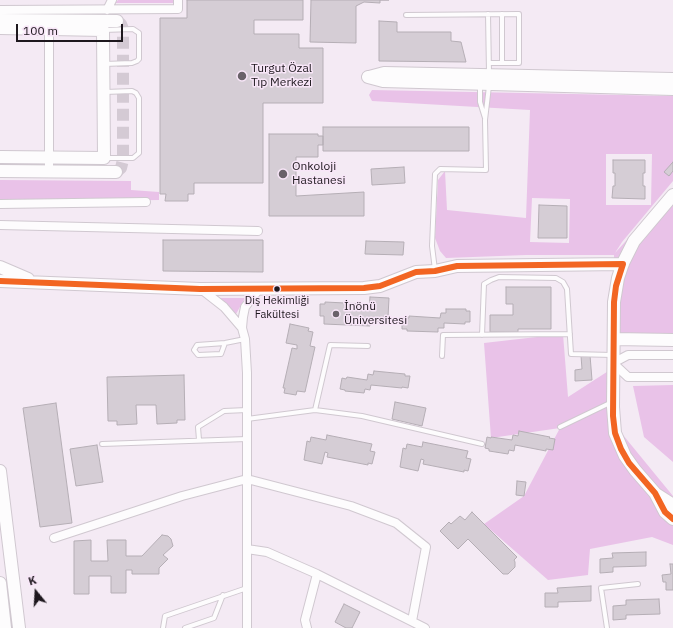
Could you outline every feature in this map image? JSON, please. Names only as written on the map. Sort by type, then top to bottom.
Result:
[{"type":"street","points":[[106,10],[112,0]]},
{"type":"street","points":[[0,10],[178,9],[178,0]]},
{"type":"street","points":[[0,20],[103,30],[104,158],[0,157]]},
{"type":"street","points":[[0,28],[117,21]]},
{"type":"street","points":[[49,25],[49,171]]},
{"type":"street","points":[[673,79],[486,81],[383,81],[368,77],[384,73],[486,81],[673,89]]},
{"type":"street","points":[[0,171],[116,172]]},
{"type":"street","points":[[673,195],[634,241],[623,264],[617,282],[614,302],[613,359],[614,429],[621,449],[629,464],[655,493],[673,506]]},
{"type":"street","points":[[0,204],[146,202]]},
{"type":"street","points":[[0,225],[258,231]]},
{"type":"street","points":[[0,281],[200,289],[372,288],[387,284],[416,272],[435,271],[457,266],[623,264]]},
{"type":"street","points":[[0,266],[35,282]]},
{"type":"street","points":[[247,628],[247,373],[245,339],[242,328],[243,312],[245,307],[260,288]]},
{"type":"street","points":[[200,289],[224,306],[242,328]]},
{"type":"street","points":[[614,340],[673,340]]},
{"type":"street","points":[[613,359],[628,355],[673,355]]},
{"type":"street","points":[[613,359],[628,377],[673,377]]},
{"type":"street","points":[[0,471],[19,628]]},
{"type":"street","points":[[54,538],[182,496],[246,479],[351,506],[396,523],[426,546],[412,621]]},
{"type":"street","points":[[655,493],[665,512],[673,519]]},
{"type":"street","points":[[247,549],[267,552],[317,574],[425,628]]},
{"type":"street","points":[[307,628],[305,620],[317,574]]},
{"type":"street","points":[[0,583],[5,628]]},
{"type":"lane","points":[[486,120],[480,102],[489,63],[488,14]]},
{"type":"lane","points":[[502,14],[502,63]]},
{"type":"lane","points":[[406,15],[519,14],[519,63],[489,63]]},
{"type":"lane","points":[[103,30],[133,29],[139,33],[139,58],[137,61],[132,63],[103,64]]},
{"type":"lane","points":[[435,271],[432,246],[435,174],[440,169],[486,170],[486,81]]},
{"type":"lane","points":[[104,92],[132,91],[138,96],[140,153],[133,158],[104,158]]},
{"type":"lane","points":[[482,335],[484,284],[500,277],[556,278],[563,282],[567,289],[571,354],[613,359]]},
{"type":"lane","points":[[442,356],[443,335],[570,334]]},
{"type":"lane","points":[[225,343],[221,354],[198,355],[194,350],[197,345],[225,343],[245,339]]},
{"type":"lane","points":[[315,410],[330,345],[368,346]]},
{"type":"lane","points":[[560,427],[613,402]]},
{"type":"lane","points":[[199,440],[198,427],[224,411],[247,410]]},
{"type":"lane","points":[[247,419],[315,410],[362,416],[482,444]]},
{"type":"lane","points":[[102,444],[247,439]]},
{"type":"lane","points":[[607,628],[601,588],[638,584]]},
{"type":"lane","points":[[163,628],[166,616],[223,595],[247,588]]},
{"type":"lane","points":[[185,628],[214,618],[223,595]]},
{"type":"shaded area","points":[[118,0],[173,0],[173,3],[115,3]]},
{"type":"shaded area","points":[[372,90],[673,96],[673,181],[622,242],[615,253],[673,189],[673,337],[614,339],[614,255],[526,255],[446,258],[440,251],[435,238],[438,180],[445,171],[447,210],[526,218],[530,110],[372,101],[369,95]],"holes":[[[606,154],[652,154],[651,205],[606,205]],[[532,198],[570,199],[569,243],[530,242]]]},
{"type":"shaded area","points":[[0,180],[131,181],[131,190],[159,192],[159,200],[0,202]]},
{"type":"shaded area","points":[[219,298],[245,298],[236,314]]},
{"type":"shaded area","points":[[563,334],[568,397],[613,368],[614,424],[673,496],[673,545],[652,537],[590,549],[588,575],[548,580],[484,524],[524,496],[560,428],[491,438],[484,343]]},
{"type":"shaded area","points":[[673,385],[673,462],[644,437],[633,386]]},
{"type":"building","name":"Turgut Özal Tıp Merkezi","points":[[187,0],[303,0],[303,20],[254,20],[254,34],[299,34],[299,48],[323,48],[323,103],[263,103],[263,183],[194,183],[194,194],[188,194],[188,201],[165,201],[166,194],[160,194],[160,18],[187,18]]},
{"type":"building","points":[[311,0],[380,0],[380,3],[364,2],[356,6],[356,43],[310,42]]},
{"type":"building","points":[[379,21],[397,22],[397,32],[451,32],[451,41],[461,42],[466,62],[379,61]]},
{"type":"building","points":[[323,127],[469,127],[469,151],[323,151]]},
{"type":"building","name":"Onkoloji Hastanesi","points":[[269,134],[318,134],[318,136],[323,136],[323,145],[318,145],[318,157],[296,157],[296,196],[364,192],[364,216],[269,216]]},
{"type":"building","points":[[613,160],[645,160],[643,186],[645,186],[645,199],[612,198],[613,186],[615,186]]},
{"type":"building","points":[[673,162],[673,171],[669,176],[664,172]]},
{"type":"building","points":[[404,167],[405,183],[372,185],[371,169]]},
{"type":"building","points":[[539,205],[567,206],[567,238],[538,238]]},
{"type":"building","points":[[163,240],[263,240],[263,272],[163,271]]},
{"type":"building","points":[[366,241],[404,242],[403,255],[365,254]]},
{"type":"building","points":[[506,287],[551,287],[551,329],[518,329],[518,332],[490,332],[490,315],[513,315],[513,304],[506,304]]},
{"type":"building","points":[[370,297],[389,298],[388,317],[385,317],[385,322],[370,321],[370,326],[324,324],[324,316],[320,316],[320,304],[325,304],[325,302],[366,304],[365,309],[369,309]]},
{"type":"building","points":[[446,309],[466,309],[466,311],[470,311],[470,322],[465,322],[465,324],[444,323],[444,328],[438,328],[438,332],[407,331],[407,329],[402,329],[402,318],[409,318],[409,316],[440,318],[441,313],[446,313]]},
{"type":"building","points":[[290,324],[309,328],[308,331],[313,332],[310,346],[315,347],[305,392],[297,391],[296,395],[284,393],[285,388],[283,388],[292,348],[297,349],[297,345],[286,343]]},
{"type":"building","points":[[590,355],[592,380],[575,381],[575,370],[582,369],[581,356]]},
{"type":"building","points":[[374,371],[405,374],[405,376],[410,376],[408,388],[371,385],[370,390],[365,389],[364,393],[340,389],[342,378],[346,379],[347,377],[367,380],[368,374],[373,375]]},
{"type":"building","points":[[184,375],[185,420],[177,420],[177,423],[157,424],[156,405],[136,405],[137,424],[117,425],[117,421],[108,421],[107,377]]},
{"type":"building","points":[[395,402],[426,408],[422,426],[392,419]]},
{"type":"building","points":[[56,403],[72,523],[40,527],[23,408]]},
{"type":"building","points":[[519,431],[555,439],[553,450],[546,449],[546,451],[515,445],[514,451],[509,450],[508,454],[489,451],[489,449],[485,448],[487,437],[512,440],[513,435],[518,436]]},
{"type":"building","points":[[327,435],[372,444],[370,451],[375,452],[372,464],[368,463],[368,465],[327,457],[328,453],[325,452],[322,464],[304,460],[307,441],[310,442],[311,437],[326,440]]},
{"type":"building","points":[[423,442],[468,451],[466,458],[471,459],[468,471],[464,470],[464,472],[423,464],[424,460],[421,459],[418,471],[400,467],[403,448],[406,449],[407,444],[422,447]]},
{"type":"building","points":[[97,445],[103,482],[76,486],[70,449]]},
{"type":"building","points":[[517,481],[526,482],[524,496],[516,495]]},
{"type":"building","points":[[472,512],[517,557],[514,560],[515,567],[508,574],[503,574],[468,539],[458,549],[440,531],[449,522],[451,524],[460,516],[465,520]]},
{"type":"building","points":[[162,535],[168,536],[171,539],[173,546],[163,555],[168,559],[159,568],[159,574],[132,574],[132,570],[126,570],[126,593],[111,593],[111,576],[89,576],[89,594],[74,594],[74,541],[91,540],[91,561],[108,561],[107,540],[126,540],[126,556],[142,556]]},
{"type":"building","points":[[646,552],[646,566],[613,567],[613,572],[600,573],[600,559],[613,558],[612,553]]},
{"type":"building","points":[[670,564],[673,564],[673,590],[666,590],[666,582],[663,582],[662,575],[671,574]]},
{"type":"building","points":[[591,586],[591,601],[558,602],[558,607],[545,607],[545,593],[558,593],[557,588]]},
{"type":"building","points":[[659,599],[660,614],[626,615],[626,619],[613,620],[613,606],[626,605],[626,600]]},
{"type":"building","points":[[344,604],[360,612],[352,628],[346,628],[335,622]]},
{"type":"tunnel","points":[[116,172],[121,168],[123,160],[123,29],[121,24],[117,21]]},
{"type":"transit line","points":[[0,281],[200,289],[364,288],[380,286],[416,272],[435,271],[457,266],[623,264],[616,286],[614,302],[613,416],[615,433],[621,449],[629,463],[655,493],[665,512],[673,519]]},
{"type":"place","name":"Turgut Özal Tıp Merkezi","points":[[242,76]]},
{"type":"place","name":"Onkoloji Hastanesi","points":[[283,174]]},
{"type":"place","name":"Diş Hekimliği Fakültesi","points":[[277,289]]},
{"type":"place","name":"İnönü Üniversitesi","points":[[336,314]]}]
